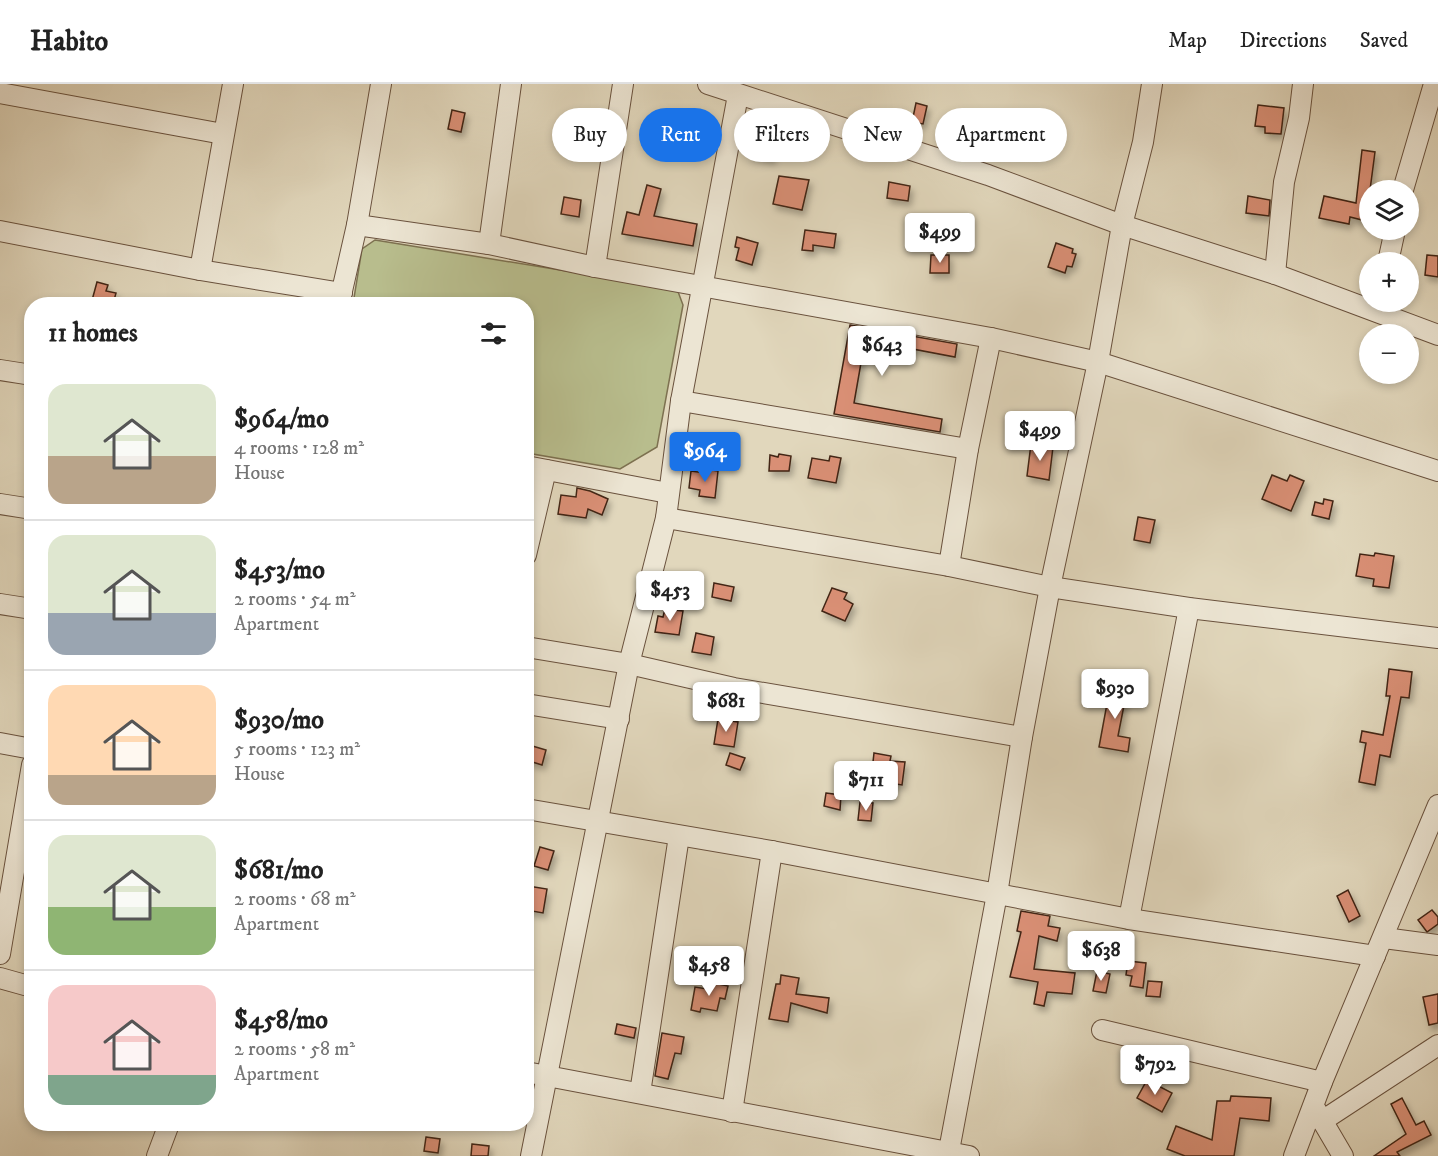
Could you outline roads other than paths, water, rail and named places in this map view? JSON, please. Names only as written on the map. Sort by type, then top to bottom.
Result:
[{"type":"street","points":[[200,270],[233,84]]},
{"type":"street","points":[[340,297],[357,225],[381,84]]},
{"type":"street","points":[[489,244],[511,84]]},
{"type":"street","points":[[594,267],[624,84]]},
{"type":"street","points":[[948,1154],[997,894],[1022,737],[1050,587],[1098,362],[1122,225],[1143,142],[1152,84]]},
{"type":"street","points":[[1275,274],[1284,182],[1299,118],[1303,84]]},
{"type":"street","points":[[1406,180],[1434,84]]},
{"type":"street","points":[[531,1156],[629,664],[666,518],[681,401],[705,286],[725,88],[988,176],[1122,225],[1173,239],[1359,300]]},
{"type":"street","points":[[0,93],[223,134]]},
{"type":"street","points":[[357,225],[489,244],[594,267],[991,338],[1098,362],[1438,471]]},
{"type":"street","points":[[0,231],[330,297]]},
{"type":"street","points":[[1391,312],[1438,335]]},
{"type":"street","points":[[949,566],[968,449],[991,338]]},
{"type":"street","points":[[0,370],[24,374]]},
{"type":"street","points":[[681,401],[968,449]]},
{"type":"street","points":[[534,485],[536,468],[668,493]]},
{"type":"street","points":[[0,504],[24,508]]},
{"type":"street","points":[[666,518],[949,566],[1050,587],[1189,608],[1438,638]]},
{"type":"street","points":[[0,604],[24,608]]},
{"type":"street","points":[[1129,919],[1189,608]]},
{"type":"street","points":[[534,648],[629,664],[734,688],[1022,737]]},
{"type":"street","points":[[534,706],[619,719]]},
{"type":"street","points":[[0,743],[24,748]]},
{"type":"street","points":[[1294,1156],[1318,1113],[1322,1082],[1438,805]]},
{"type":"street","points":[[534,810],[772,851],[1129,919],[1375,956]]},
{"type":"street","points":[[0,954],[24,812]]},
{"type":"street","points":[[640,1093],[679,836]]},
{"type":"street","points":[[732,1112],[772,851]]},
{"type":"street","points":[[1384,938],[1438,945]]},
{"type":"street","points":[[0,978],[24,985]]},
{"type":"street","points":[[1102,1030],[1322,1082]]},
{"type":"street","points":[[1318,1113],[1438,1045]]},
{"type":"street","points":[[534,1073],[948,1154],[969,1156]]},
{"type":"street","points":[[1318,1113],[1343,1156]]},
{"type":"street","points":[[157,1156],[166,1131]]}]
